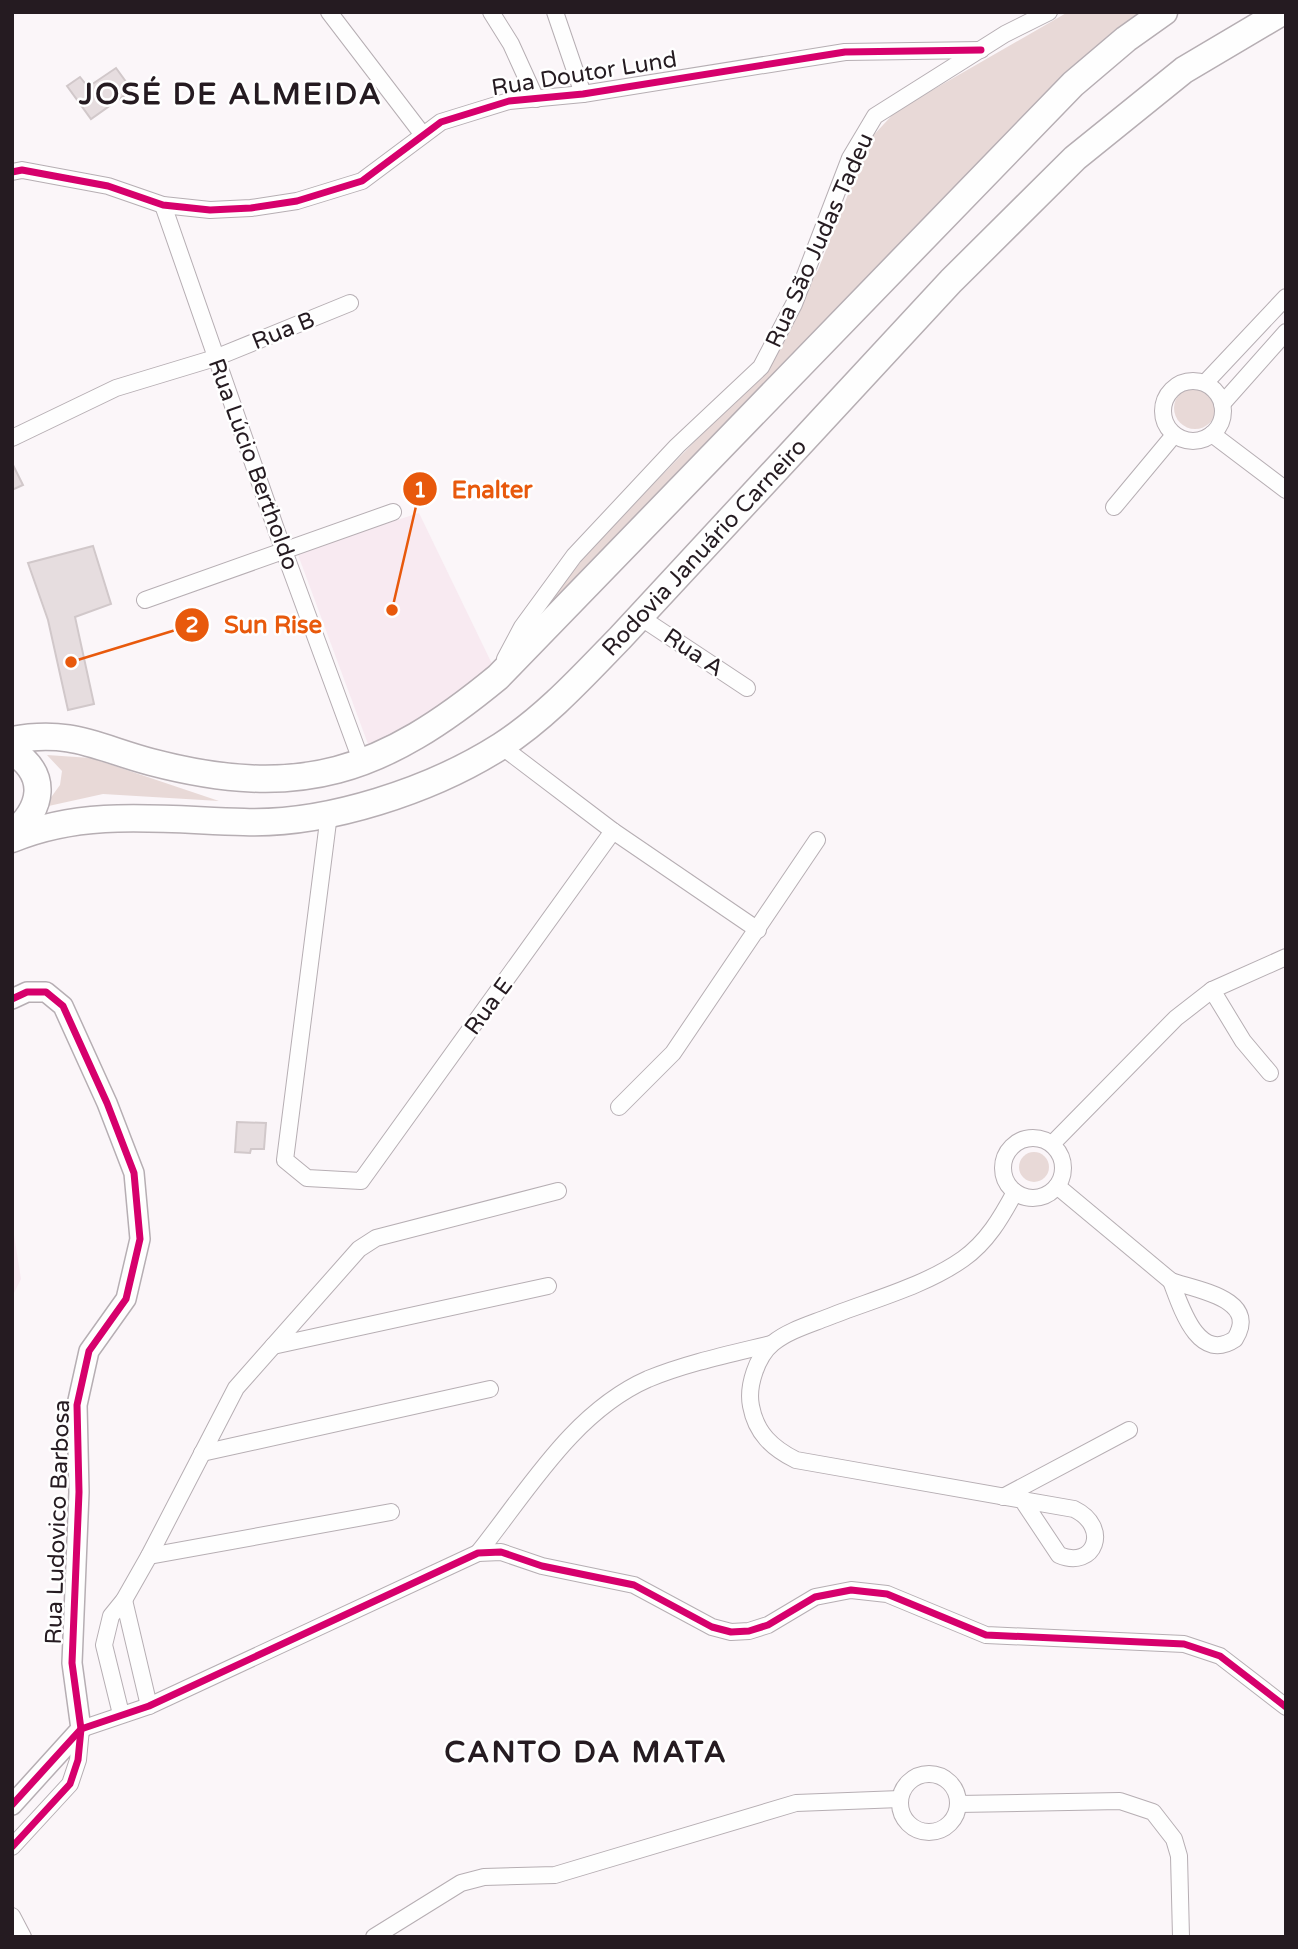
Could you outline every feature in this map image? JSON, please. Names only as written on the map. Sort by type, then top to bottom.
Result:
[{"type":"highway","points":[[12,740],[61,737],[94,742],[150,762],[236,779],[323,774],[362,763],[424,734],[498,677],[1073,84],[1126,39],[1164,12]]},
{"type":"highway","name":"Rodovia Januário Carneiro","points":[[12,839],[49,825],[110,817],[246,823],[284,822],[329,814],[413,789],[500,746],[565,694],[640,617],[942,291],[1075,158],[1184,70],[1282,12]]},
{"type":"highway","points":[[12,751],[25,759],[36,776],[38,796],[32,816],[12,834]]},
{"type":"street","points":[[329,12],[422,135]]},
{"type":"street","points":[[491,12],[511,44],[536,99]]},
{"type":"street","points":[[555,12],[583,94]]},
{"type":"street","name":"Rua São Judas Tadeu","points":[[498,677],[522,627],[574,556],[677,446],[761,367],[794,304],[850,158],[876,116],[981,50],[1049,12]]},
{"type":"street","name":"Rua Doutor Lund","points":[[12,172],[22,170],[108,186],[163,205],[210,210],[251,208],[330,193],[362,181],[441,122],[509,101],[583,94],[845,52],[981,50]]},
{"type":"street","name":"Rua Lúcio Bertholdo","points":[[163,205],[215,358],[362,763]]},
{"type":"street","points":[[1206,383],[1286,297]]},
{"type":"street","name":"Rua B","points":[[12,438],[116,388],[215,358],[350,303]]},
{"type":"street","points":[[1222,404],[1286,332]]},
{"type":"street","points":[[1185,381],[1206,383],[1216,391],[1222,404],[1220,424],[1212,434],[1193,441],[1174,435],[1166,424],[1162,411],[1169,392],[1185,381]]},
{"type":"street","points":[[1212,434],[1286,491]]},
{"type":"street","points":[[1114,507],[1174,435]]},
{"type":"street","points":[[145,600],[393,512]]},
{"type":"street","name":"Rua A","points":[[640,617],[747,688]]},
{"type":"street","points":[[500,746],[613,831],[758,930]]},
{"type":"street","name":"Rua E","points":[[329,814],[285,1160],[307,1178],[361,1181],[613,831]]},
{"type":"street","points":[[619,1107],[673,1053],[817,840]]},
{"type":"street","points":[[1052,1144],[1176,1018],[1212,990],[1286,957]]},
{"type":"street","points":[[1212,990],[1243,1041],[1270,1073]]},
{"type":"street","name":"Rua Ludovico Barbosa","points":[[12,999],[27,992],[46,992],[63,1006],[107,1103],[134,1173],[139,1239],[126,1299],[89,1351],[76,1405],[79,1492],[72,1663],[81,1729]]},
{"type":"street","points":[[1026,1139],[1040,1139],[1052,1144],[1060,1154],[1063,1168],[1057,1186],[1041,1198],[1027,1198],[1015,1192],[1006,1182],[1003,1169],[1009,1150],[1026,1139]]},
{"type":"street","points":[[1057,1186],[1171,1281],[1227,1300],[1237,1308],[1241,1324],[1235,1339],[1220,1346],[1204,1343],[1198,1337],[1171,1281]]},
{"type":"street","points":[[121,1714],[104,1645],[111,1616],[124,1600],[149,1556],[236,1388],[359,1249],[376,1238],[558,1191]]},
{"type":"street","points":[[478,1553],[573,1434],[614,1398],[648,1380],[771,1344],[796,1330],[928,1279],[962,1260],[982,1244],[1015,1192]]},
{"type":"street","points":[[273,1346],[548,1286]]},
{"type":"street","points":[[771,1344],[752,1378],[750,1399],[753,1419],[763,1437],[778,1451],[796,1460],[1073,1509],[1086,1514],[1096,1531],[1093,1546],[1082,1557],[1066,1558],[1059,1555],[1023,1501]]},
{"type":"street","points":[[202,1453],[491,1389]]},
{"type":"street","points":[[1003,1497],[1129,1430]]},
{"type":"street","points":[[149,1556],[391,1512]]},
{"type":"street","points":[[12,1805],[81,1729],[149,1706],[478,1553],[501,1552],[542,1566],[634,1585],[712,1627],[730,1632],[750,1631],[768,1625],[815,1597],[851,1590],[887,1594],[986,1635],[1184,1644],[1220,1656],[1286,1707]]},
{"type":"street","points":[[124,1600],[149,1706]]},
{"type":"street","points":[[12,1847],[71,1784],[78,1760],[81,1729]]},
{"type":"street","points":[[925,1774],[934,1775],[954,1788],[958,1804],[952,1821],[937,1831],[928,1832],[911,1825],[904,1818],[900,1799],[909,1782],[925,1774]]},
{"type":"street","points":[[374,1937],[461,1883],[484,1877],[555,1875],[796,1803],[900,1799]]},
{"type":"street","points":[[958,1804],[1120,1801],[1153,1812],[1174,1839],[1179,1856],[1181,1937]]},
{"type":"street","points":[[12,1916],[22,1936]]},
{"type":"shaded area","points":[[1068,12],[1154,12],[529,628],[593,546],[743,392],[818,270],[870,139],[896,111]]},
{"type":"shaded area","points":[[1195,387],[1210,393],[1216,408],[1210,423],[1195,429],[1180,423],[1174,408],[1180,393]]},
{"type":"shaded area","points":[[419,513],[494,668],[425,721],[368,744],[297,552]]},
{"type":"shaded area","points":[[47,755],[91,758],[219,801],[103,794],[44,807],[60,785],[62,771]]},
{"type":"shaded area","points":[[1034,1152],[1045,1156],[1049,1167],[1045,1178],[1034,1182],[1023,1178],[1019,1167],[1023,1156]]},
{"type":"shaded area","points":[[12,1222],[21,1279],[12,1297]]},
{"type":"building","points":[[116,68],[132,90],[91,119],[67,86],[80,77],[88,87]]},
{"type":"building","points":[[12,463],[23,485],[12,490]]},
{"type":"building","points":[[93,546],[111,604],[75,617],[94,704],[68,710],[48,620],[28,563]]},
{"type":"building","points":[[237,1122],[266,1123],[264,1149],[251,1149],[250,1153],[235,1152]]},
{"type":"cycle path","points":[[12,172],[22,170],[108,186],[163,205],[210,210],[251,208],[297,201],[362,181],[441,122],[509,101],[583,94],[845,52],[981,50]]},
{"type":"cycle path","points":[[12,999],[27,992],[46,992],[63,1006],[107,1103],[134,1173],[140,1239],[126,1299],[89,1351],[77,1405],[79,1492],[72,1663],[81,1729],[78,1760],[70,1784],[12,1847]]},
{"type":"cycle path","points":[[12,1805],[81,1729],[149,1706],[478,1553],[501,1552],[542,1566],[634,1585],[712,1627],[731,1632],[749,1631],[768,1625],[815,1597],[851,1590],[887,1594],[986,1635],[1184,1644],[1220,1656],[1286,1707]]},
{"type":"place","name":"Enalter","points":[[392,610]]},
{"type":"place","name":"Sun Rise","points":[[71,662]]},
{"type":"district","name":"JOSÉ DE ALMEIDA","points":[[231,94]]},
{"type":"district","name":"CANTO DA MATA","points":[[586,1752]]}]
